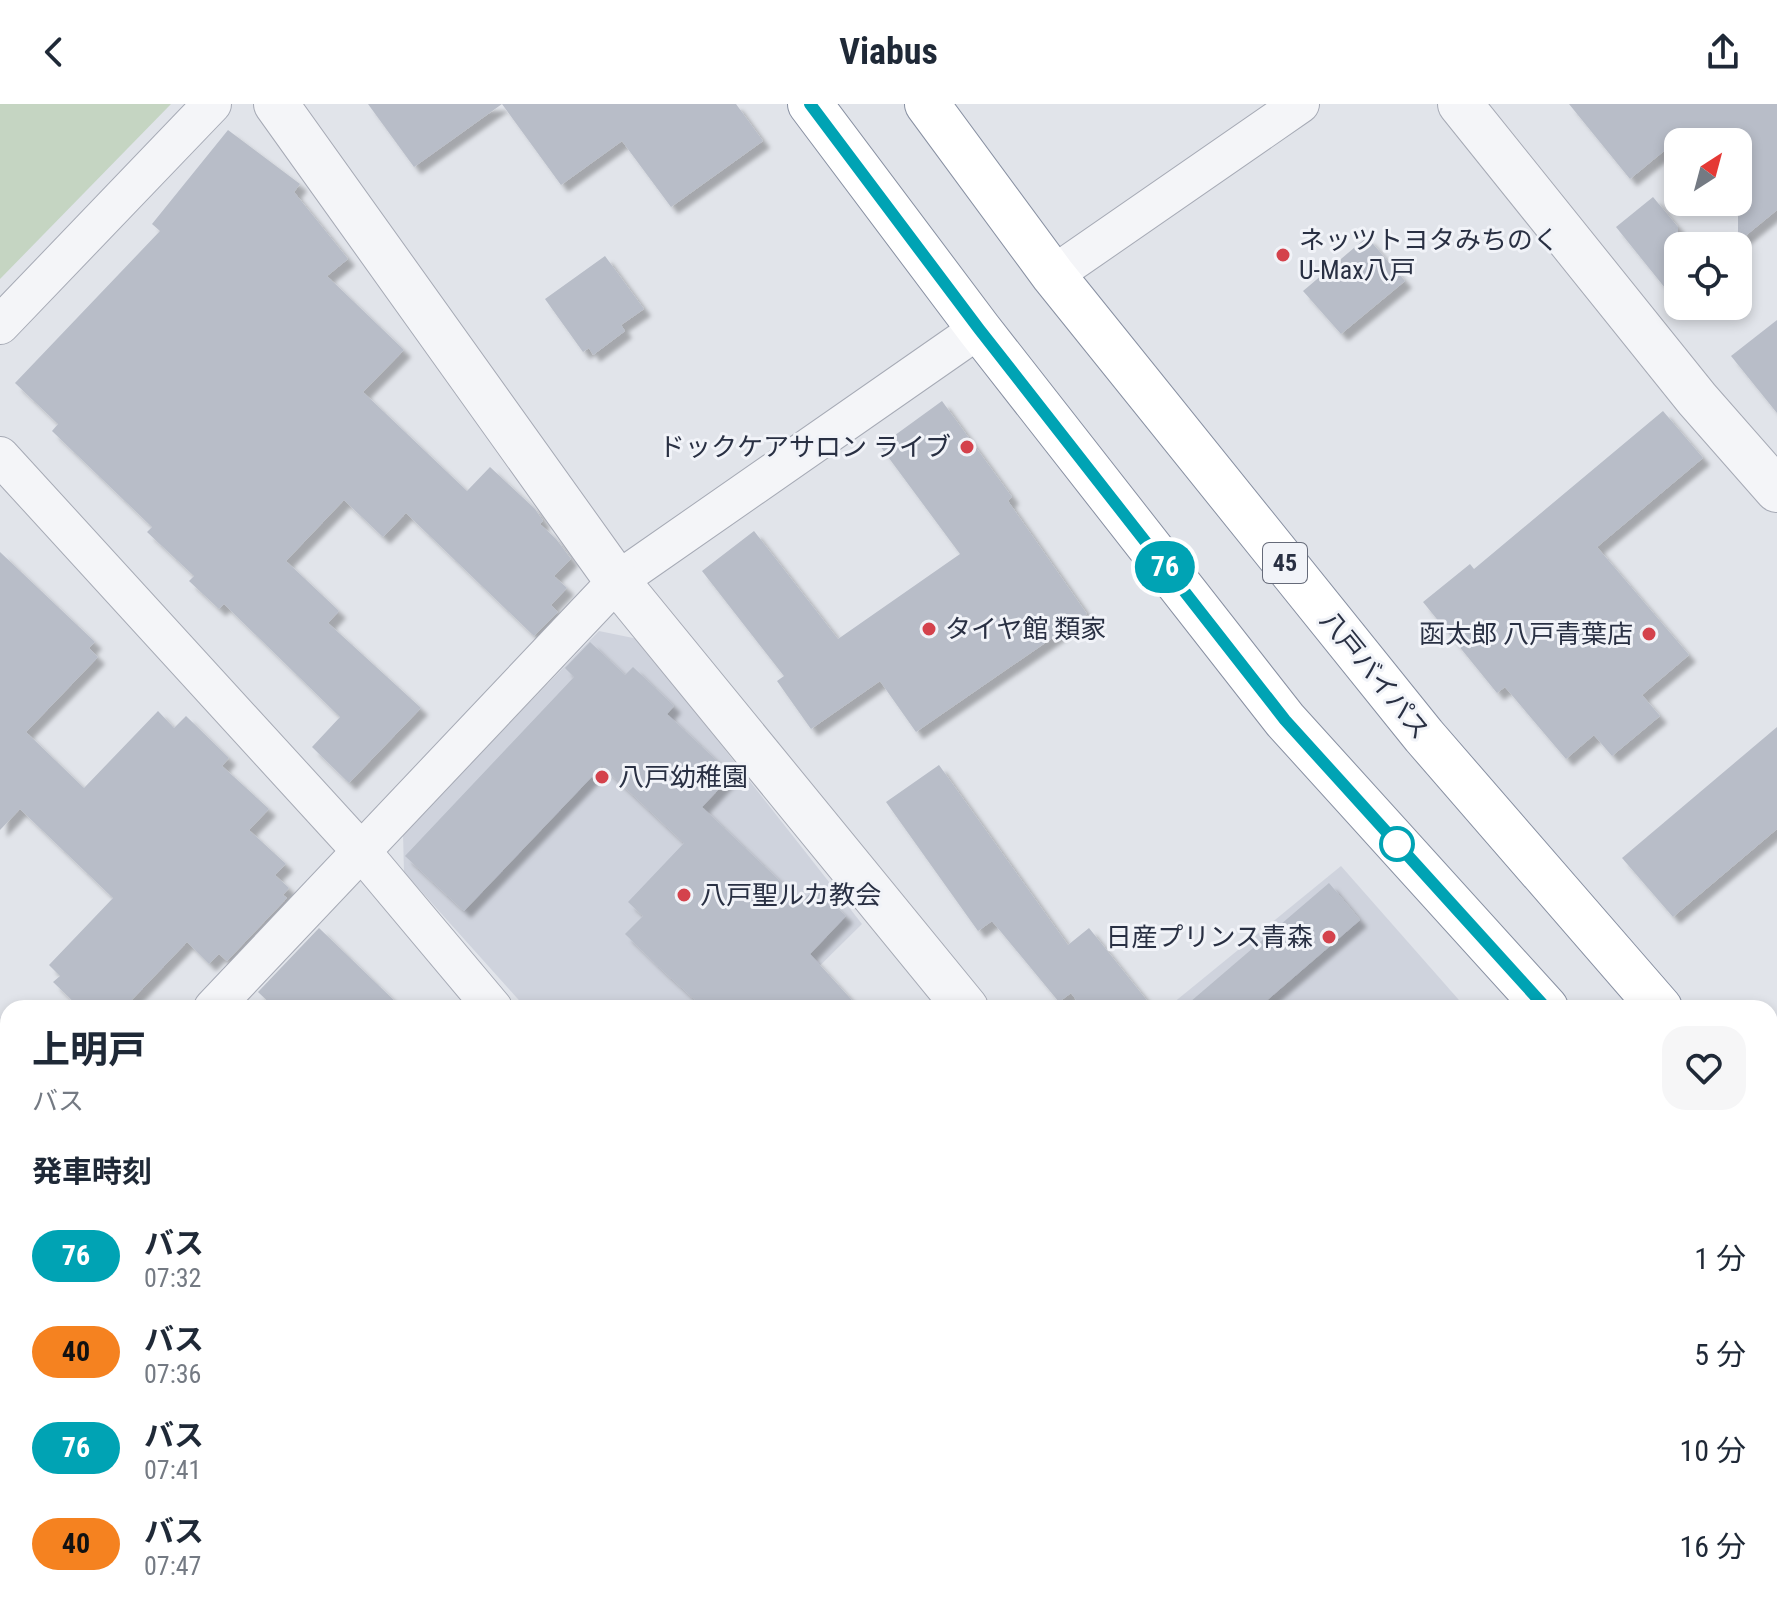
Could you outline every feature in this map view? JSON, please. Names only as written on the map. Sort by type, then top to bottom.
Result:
[{"type":"highway","points":[[810,104],[979,329],[1285,720],[1539,1000]]},
{"type":"highway","name":"八戸バイパス","points":[[927,104],[1053,275],[1424,736],[1653,1000]]},
{"type":"street","points":[[0,325],[212,104]]},
{"type":"street","points":[[276,104],[617,581],[959,1000]]},
{"type":"street","points":[[1053,275],[1300,104]]},
{"type":"street","points":[[1460,104],[1697,399],[1777,490]]},
{"type":"street","points":[[221,1000],[617,581],[979,329]]},
{"type":"street","points":[[0,456],[362,852],[486,1000]]},
{"type":"shaded area","name":"八戸幼稚園","points":[[599,631],[638,639],[862,924],[785,1000],[519,1000],[404,872],[403,833]]},
{"type":"shaded area","name":"日産プリンス青森","points":[[1341,866],[1459,1000],[1177,1000]]},
{"type":"green space","points":[[0,104],[171,104],[0,279]]},
{"type":"building","points":[[368,104],[502,104],[414,167]]},
{"type":"building","points":[[502,104],[736,104],[763,141],[671,207],[622,141],[561,185]]},
{"type":"building","points":[[1569,104],[1777,104],[1777,210],[1750,232],[1738,232],[1738,216],[1752,216],[1752,128],[1664,128],[1664,151],[1630,179]]},
{"type":"building","points":[[228,130],[300,184],[294,192],[348,259],[327,276],[404,350],[363,392],[467,491],[490,467],[535,509],[543,521],[540,524],[571,559],[554,576],[567,588],[551,605],[558,612],[534,636],[406,513],[383,537],[344,500],[286,561],[339,611],[328,623],[421,708],[349,783],[312,747],[340,717],[224,604],[219,609],[189,581],[194,576],[147,532],[152,527],[52,431],[58,424],[15,383],[160,231],[152,224]]},
{"type":"building","points":[[1653,197],[1664,210],[1664,216],[1669,216],[1678,227],[1678,232],[1664,232],[1664,287],[1616,227]]},
{"type":"building","points":[[1367,237],[1405,281],[1341,334],[1303,291]]},
{"type":"building","points":[[605,256],[644,309],[621,325],[625,331],[593,355],[589,348],[583,352],[545,299]]},
{"type":"building","points":[[1777,320],[1777,413],[1731,356]]},
{"type":"building","points":[[942,401],[1012,497],[1008,501],[1087,614],[916,732],[880,681],[811,729],[777,681],[784,676],[702,571],[754,531],[838,639],[960,554],[880,446]]},
{"type":"building","points":[[1663,411],[1703,458],[1597,547],[1689,655],[1642,695],[1660,716],[1612,756],[1594,735],[1566,759],[1505,687],[1497,693],[1423,602],[1470,564],[1474,569]]},
{"type":"building","points":[[0,552],[95,642],[89,648],[98,657],[26,732],[84,788],[158,711],[174,728],[186,716],[229,758],[222,766],[269,809],[249,830],[286,864],[275,875],[289,888],[283,895],[287,898],[227,961],[219,954],[209,964],[187,942],[132,1000],[72,1000],[53,982],[60,976],[49,965],[113,898],[20,809],[0,830]]},
{"type":"building","points":[[590,642],[625,675],[633,667],[674,706],[667,714],[732,775],[702,807],[802,902],[815,888],[846,916],[810,954],[852,1000],[695,1000],[662,970],[625,934],[643,916],[628,902],[684,843],[602,766],[464,911],[405,856],[574,677],[565,668]]},
{"type":"building","points":[[1777,727],[1777,829],[1673,917],[1622,858]]},
{"type":"building","points":[[939,765],[1068,945],[1089,928],[1147,1000],[1076,1000],[1071,993],[1057,1000],[992,921],[978,931],[886,802]]},
{"type":"building","points":[[1329,883],[1360,920],[1267,1000],[1192,1000]]},
{"type":"building","points":[[319,928],[394,1000],[266,1000],[258,992]]},
{"type":"bus line","name":"76","points":[[810,104],[979,329],[1285,720],[1539,1000]]},
{"type":"place","name":"ネッツトヨタみちのく U-Max八戸","points":[[1283,255]]},
{"type":"place","name":"ドックケアサロン ライブ","points":[[967,447]]},
{"type":"place","name":"タイヤ館 類家","points":[[929,629]]},
{"type":"place","name":"函太郎 八戸青葉店","points":[[1649,634]]},
{"type":"place","name":"八戸幼稚園","points":[[602,777]]},
{"type":"place","name":"八戸聖ルカ教会","points":[[684,895]]},
{"type":"place","name":"日産プリンス青森","points":[[1329,937]]}]
